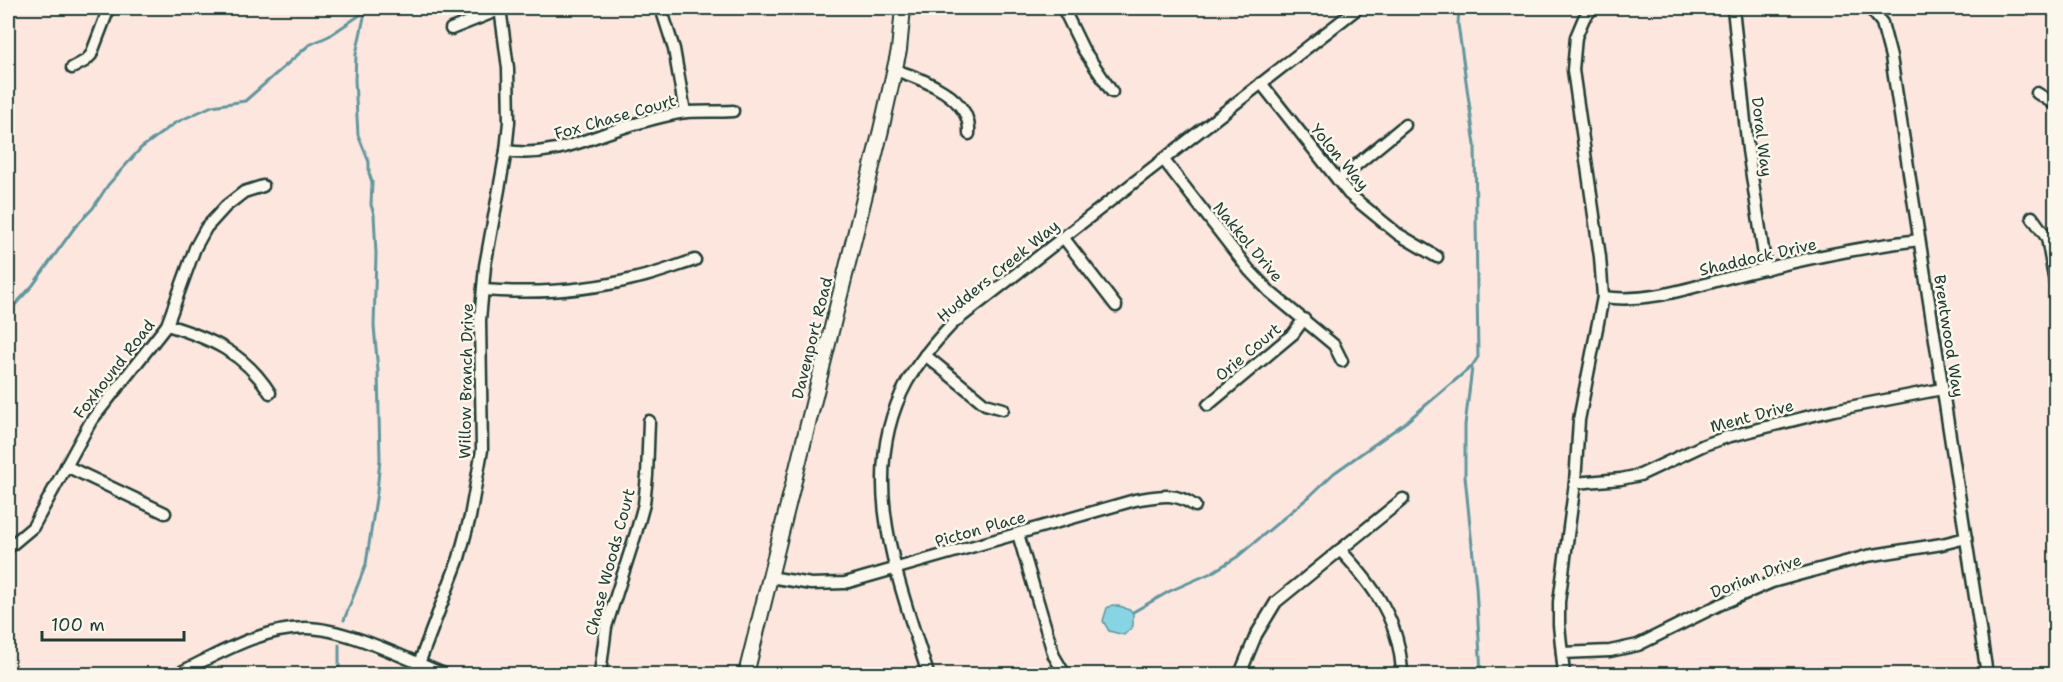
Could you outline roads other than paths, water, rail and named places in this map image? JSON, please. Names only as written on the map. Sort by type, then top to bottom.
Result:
[{"type":"street","points":[[72,68],[91,55],[109,8]]},
{"type":"street","points":[[451,29],[502,8]]},
{"type":"street","name":"Willow Branch Drive","points":[[417,670],[459,558],[480,470],[483,432],[479,339],[483,290],[509,122],[508,68],[502,8]]},
{"type":"street","points":[[661,8],[674,49],[685,112]]},
{"type":"street","name":"Davenport Road","points":[[746,675],[895,70],[903,8]]},
{"type":"street","points":[[1063,8],[1083,49],[1112,92]]},
{"type":"street","name":"Hudders Creek Way","points":[[928,675],[897,570],[883,504],[884,457],[890,427],[902,392],[926,355],[952,324],[1358,8]]},
{"type":"street","points":[[1564,675],[1559,602],[1575,483],[1580,420],[1603,297],[1600,257],[1573,70],[1576,36],[1584,18],[1593,8]]},
{"type":"street","name":"Doral Way","points":[[1733,8],[1748,150],[1766,269]]},
{"type":"street","name":"Brentwood Way","points":[[1870,8],[1882,23],[1887,41],[1987,675]]},
{"type":"street","points":[[895,70],[926,81],[953,99],[969,121],[969,134]]},
{"type":"street","name":"Yolon Way","points":[[1261,83],[1338,180],[1365,209],[1398,234],[1437,257]]},
{"type":"street","points":[[2037,93],[2055,105]]},
{"type":"street","name":"Fox Chase Court","points":[[506,151],[524,154],[547,152],[581,143],[628,126],[685,112],[733,111]]},
{"type":"street","points":[[1338,180],[1405,126]]},
{"type":"street","name":"Nakkol Drive","points":[[1163,159],[1249,270],[1269,292],[1334,345],[1342,361]]},
{"type":"street","name":"Foxhound Road","points":[[8,548],[33,527],[91,421],[167,325],[195,248],[206,228],[226,206],[244,192],[263,186]]},
{"type":"street","points":[[2032,217],[2047,238],[2055,288]]},
{"type":"street","points":[[1063,237],[1116,306]]},
{"type":"street","name":"Shaddock Drive","points":[[1603,297],[1622,300],[1653,297],[1826,256],[1919,240]]},
{"type":"street","points":[[483,290],[535,292],[592,287],[638,278],[695,260]]},
{"type":"street","name":"Orie Court","points":[[1208,405],[1293,334],[1304,319]]},
{"type":"street","points":[[167,325],[188,331],[236,354],[252,368],[270,393]]},
{"type":"street","points":[[926,355],[984,404],[1003,409]]},
{"type":"street","name":"Ment Drive","points":[[1575,483],[1640,475],[1704,445],[1737,435],[1834,410],[1942,389]]},
{"type":"street","name":"Chase Woods Court","points":[[600,675],[606,627],[644,504],[649,421]]},
{"type":"street","points":[[66,466],[165,513]]},
{"type":"street","name":"Picton Place","points":[[770,577],[832,585],[897,570],[1110,506],[1161,496],[1179,496],[1195,506]]},
{"type":"street","points":[[1240,675],[1256,635],[1276,602],[1402,498]]},
{"type":"street","points":[[1018,534],[1054,656],[1064,673],[1068,675]]},
{"type":"street","name":"Dorian Drive","points":[[1562,653],[1610,651],[1638,645],[1772,582],[1857,558],[1966,538]]},
{"type":"street","points":[[1340,550],[1387,611],[1399,643],[1402,675]]},
{"type":"street","points":[[177,675],[255,638],[284,630],[306,628],[327,630],[351,638],[417,670],[444,675]]},
{"type":"water","points":[[1112,605],[1133,612],[1133,626],[1124,635],[1109,631],[1103,621],[1107,608]]},
{"type":"waterway","points":[[344,620],[366,564],[380,459],[378,371],[374,326],[376,254],[374,214],[371,205],[372,182],[369,162],[358,135],[355,80],[356,54],[366,8]]},
{"type":"waterway","points":[[1133,612],[1170,591],[1211,573],[1237,557],[1334,473],[1406,422],[1472,366],[1478,357],[1475,145],[1458,24],[1459,8]]},
{"type":"waterway","points":[[2039,8],[2056,18]]},
{"type":"waterway","points":[[8,316],[75,227],[93,208],[108,185],[141,148],[175,123],[212,106],[245,101],[309,45],[329,36],[363,13]]},
{"type":"waterway","points":[[1472,368],[1465,425],[1465,476],[1476,586],[1481,674]]},
{"type":"waterway","points":[[339,645],[339,674]]}]
